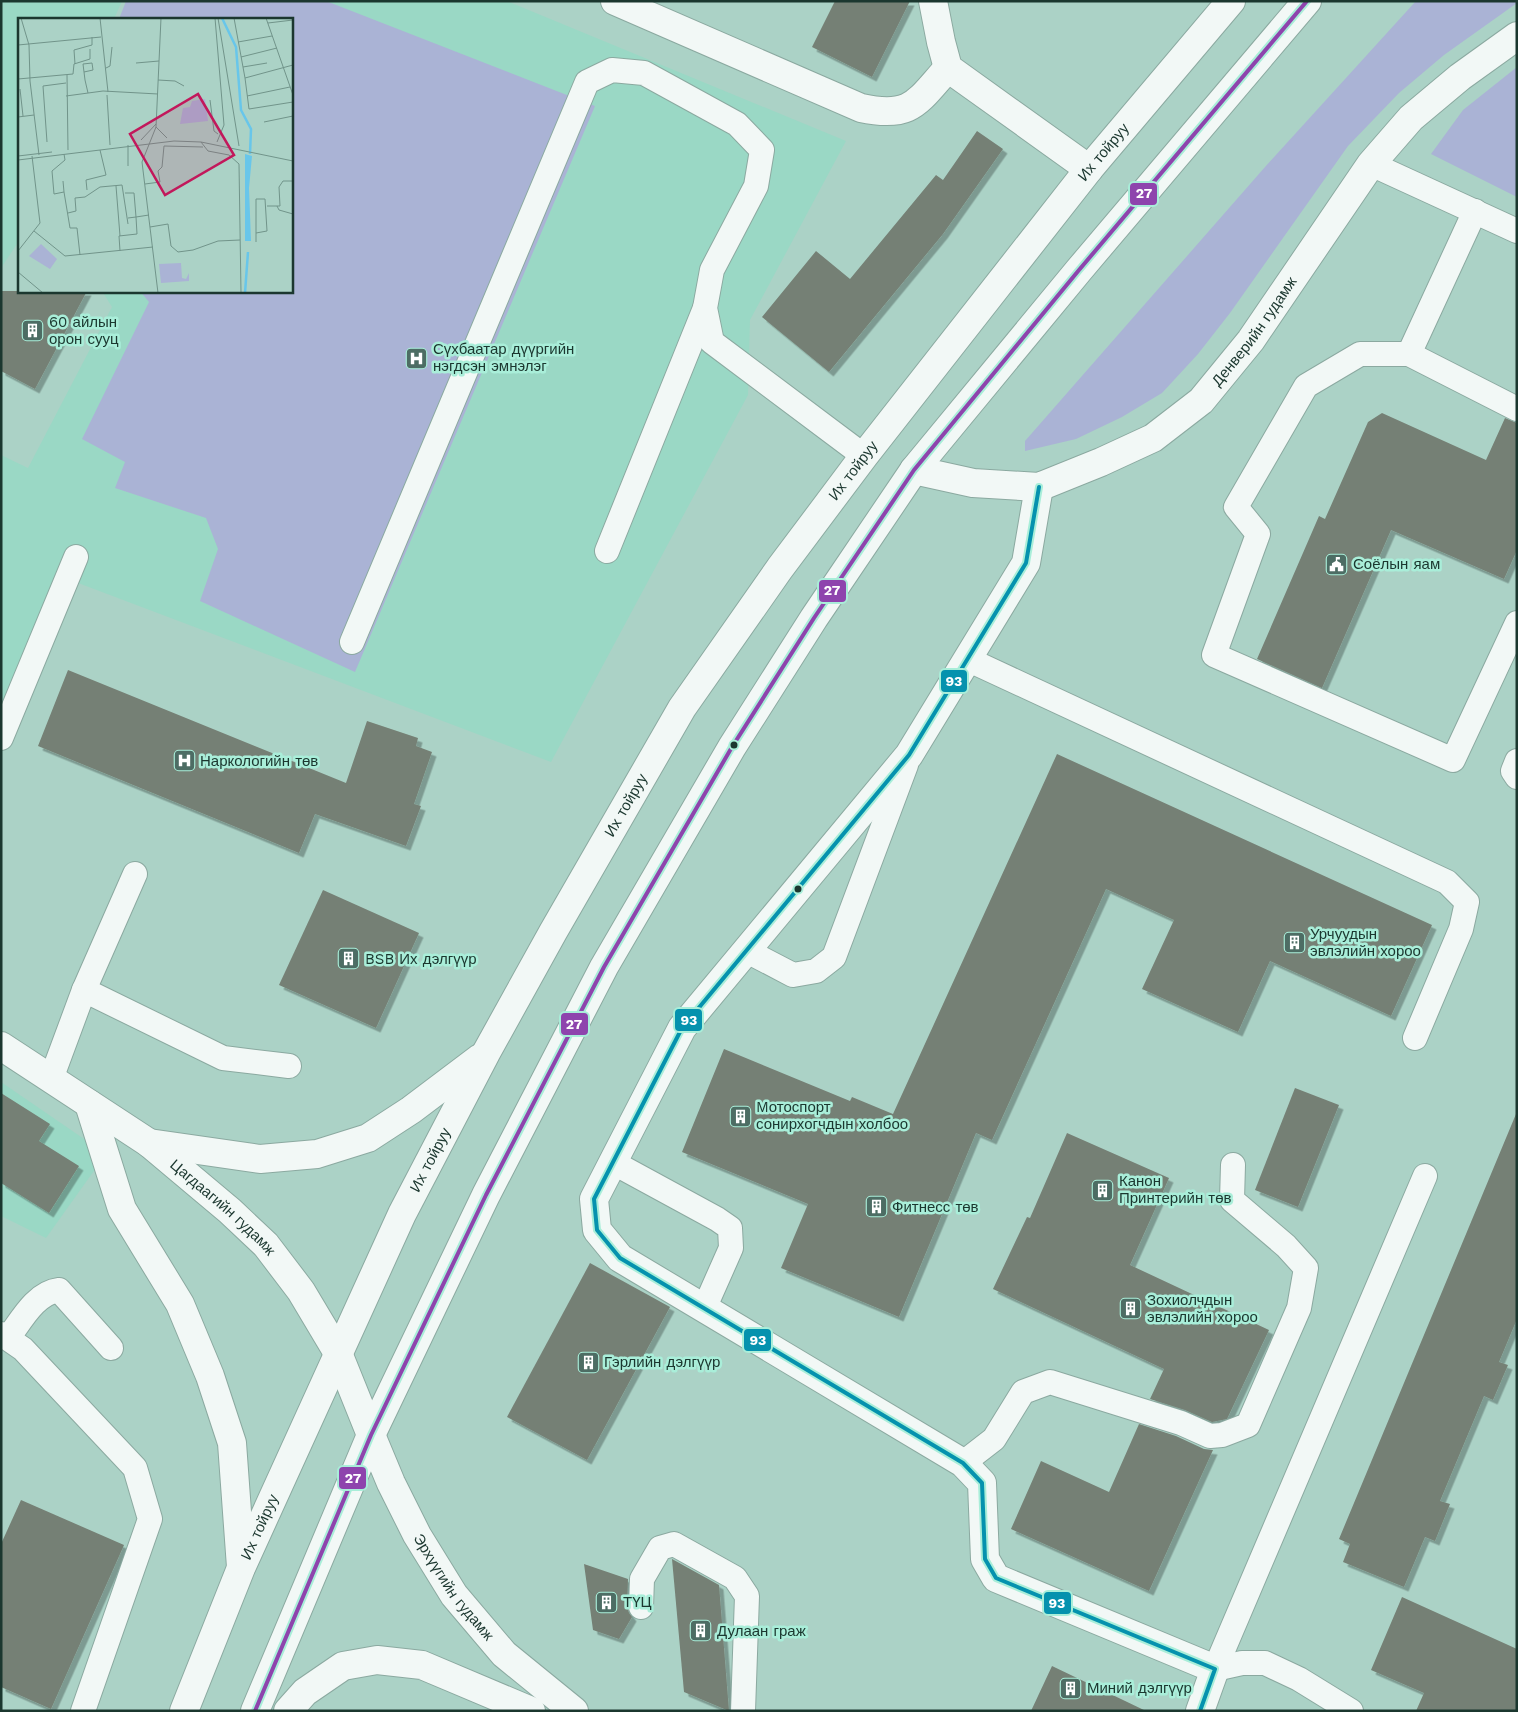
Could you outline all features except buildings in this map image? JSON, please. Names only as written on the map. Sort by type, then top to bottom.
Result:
[{"type":"main road","points":[[615,1],[861,108],[881,112],[899,111],[914,105],[948,68]]},
{"type":"main road","points":[[933,1],[948,68],[1089,169]]},
{"type":"main road","name":"Их тойруу","points":[[184,1711],[241,1568],[402,1214],[553,932],[682,708],[780,568],[864,456],[1089,169],[1231,1]]},
{"type":"main road","points":[[255,1711],[371,1435],[486,1195],[604,966],[732,747],[814,618],[914,470],[1079,270],[1307,1]]},
{"type":"main road","name":"Денверийн гудамж","points":[[914,470],[973,483],[1039,487],[1101,462],[1153,438],[1201,401],[1251,340],[1372,164],[1411,118],[1460,77],[1517,36]]},
{"type":"main road","points":[[1039,487],[1026,562],[909,755],[682,1028],[594,1199],[597,1230],[620,1258],[963,1463],[982,1482],[985,1559],[996,1578],[1215,1669],[1200,1711]]},
{"type":"main road","name":"Цагдаагийн гудамж","points":[[1,1046],[148,1143],[230,1210],[266,1245],[301,1291],[338,1353],[371,1435]]},
{"type":"main road","points":[[148,1143],[260,1159],[317,1154],[368,1138],[411,1110],[486,1054]]},
{"type":"main road","points":[[90,1104],[122,1209],[180,1304],[210,1376],[232,1443],[241,1568]]},
{"type":"main road","name":"Эрхүүгийн гудамж","points":[[371,1435],[391,1483],[417,1535],[454,1595],[504,1654],[574,1711]]},
{"type":"main road","points":[[288,1711],[305,1692],[344,1666],[377,1660],[422,1665],[531,1711]]},
{"type":"lane","points":[[352,642],[588,82],[612,70],[644,73],[737,124],[762,150],[756,186],[712,270],[705,308],[606,551]]},
{"type":"lane","points":[[1372,164],[1517,231]]},
{"type":"lane","points":[[1409,354],[1475,211]]},
{"type":"lane","points":[[705,308],[712,342],[864,456]]},
{"type":"lane","points":[[1517,409],[1409,354],[1360,354],[1306,386],[1236,507],[1258,534],[1214,655],[1453,760],[1517,623]]},
{"type":"lane","points":[[1,738],[76,557]]},
{"type":"lane","points":[[967,659],[1447,882],[1467,902],[1461,929],[1415,1038]]},
{"type":"lane","points":[[747,950],[793,975],[816,971],[834,957],[909,755]]},
{"type":"lane","points":[[1517,761],[1513,771],[1517,777]]},
{"type":"lane","points":[[51,1079],[84,990],[135,874]]},
{"type":"lane","points":[[84,990],[223,1058],[289,1066]]},
{"type":"lane","points":[[614,1163],[730,1228],[731,1248],[704,1309]]},
{"type":"lane","points":[[963,1463],[994,1439],[1023,1392],[1050,1382],[1181,1423],[1210,1436],[1222,1435],[1248,1425],[1299,1308],[1306,1268],[1286,1246],[1232,1200],[1233,1165]]},
{"type":"lane","points":[[1215,1669],[1425,1176]]},
{"type":"lane","points":[[83,1711],[150,1519],[135,1468],[23,1349],[4,1336],[39,1298],[59,1290],[111,1348]]},
{"type":"lane","points":[[641,1607],[642,1579],[660,1548],[674,1544],[735,1578],[747,1596],[743,1711]]},
{"type":"lane","points":[[1215,1669],[1242,1663],[1265,1663],[1300,1679],[1351,1711]]},
{"type":"shaded area","points":[[1,1],[122,1],[114,18],[18,18],[18,242],[1,268]]},
{"type":"shaded area","points":[[126,1],[326,1],[595,106],[355,672],[200,601],[218,549],[206,518],[115,488],[125,462],[82,439],[149,302],[141,292],[292,292],[292,18],[119,18]]},
{"type":"shaded area","name":"Сүхбаатар дүүргийн нэгдсэн эмнэлэг","points":[[128,1],[507,1],[846,141],[750,320],[748,395],[551,762],[57,575],[1,704],[1,455],[28,468],[112,307],[103,292],[292,292],[292,18]]},
{"type":"shaded area","points":[[1416,1],[1517,1],[1517,3],[1444,55],[1399,93],[1348,146],[1230,313],[1198,354],[1162,393],[1122,417],[1076,439],[1025,451],[1025,441],[1265,167]]},
{"type":"shaded area","points":[[1517,67],[1517,197],[1431,154],[1463,110]]},
{"type":"shaded area","points":[[1,1082],[106,1154],[46,1238],[1,1216]]},
{"type":"transit line","name":"27","points":[[255,1711],[371,1435],[486,1195],[604,967],[732,747],[814,618],[914,470],[1079,270],[1307,1]]},
{"type":"transit line","name":"93","points":[[1039,487],[1026,563],[909,755],[682,1028],[594,1199],[597,1230],[620,1258],[963,1463],[982,1483],[985,1559],[996,1578],[1215,1669],[1200,1711]]},
{"type":"place","name":"60 айлын орон сууц","points":[[33,331]]},
{"type":"place","name":"Сүхбаатар дүүргийн нэгдсэн эмнэлэг","points":[[417,358]]},
{"type":"place","name":"Соёлын яам","points":[[1337,564]]},
{"type":"place","name":"Наркологийн төв","points":[[184,761]]},
{"type":"place","name":"Урчуудын эвлэлийн хороо","points":[[1294,943]]},
{"type":"place","name":"BSB Их дэлгүүр","points":[[349,959]]},
{"type":"place","name":"Mотоспорт сонирхогчдын холбоо","points":[[740,1116]]},
{"type":"place","name":"Канон Принтерийн төв","points":[[1103,1190]]},
{"type":"place","name":"Фитнесс төв","points":[[876,1207]]},
{"type":"place","name":"Зохиолчдын эвлэлийн хороо","points":[[1131,1309]]},
{"type":"place","name":"Гэрлийн дэлгүүр","points":[[588,1362]]},
{"type":"place","name":"ТҮЦ","points":[[607,1602]]},
{"type":"place","name":"Дулаан граж","points":[[701,1631]]},
{"type":"place","name":"Миний дэлгүүр","points":[[1071,1688]]}]
